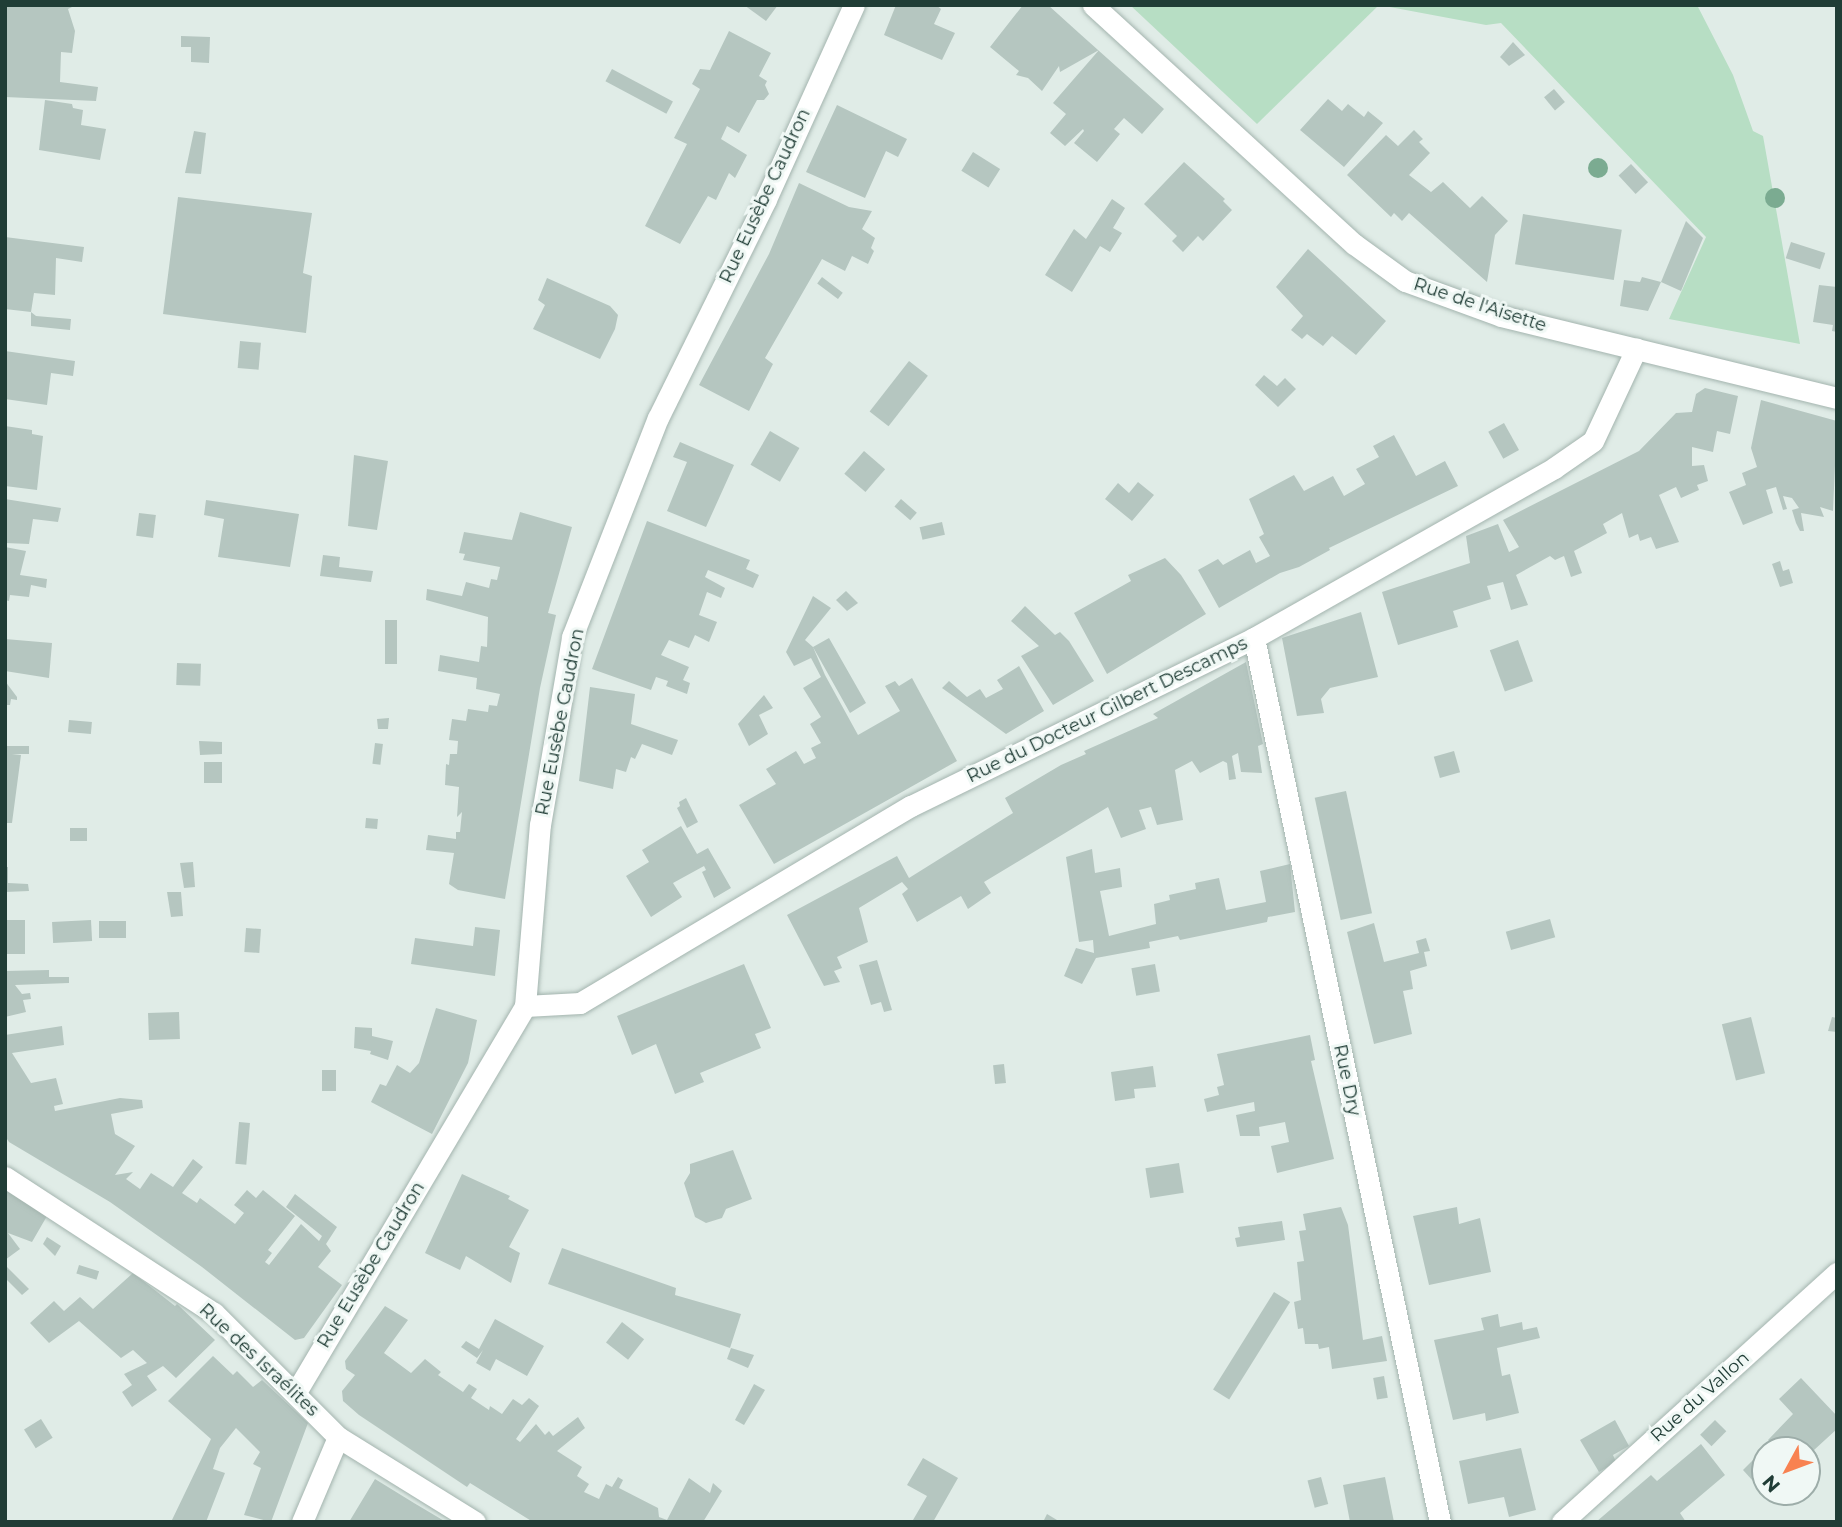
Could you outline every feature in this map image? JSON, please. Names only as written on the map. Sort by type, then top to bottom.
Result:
[{"type":"street","name":"Rue Eusèbe Caudron","points":[[296,1392],[526,1006],[540,825],[572,637],[658,418],[766,199],[853,5]]},
{"type":"street","name":"Rue de l'Aisette","points":[[1093,5],[1354,244],[1405,281],[1425,291],[1501,316],[1837,398]]},
{"type":"street","name":"Rue du Docteur Gilbert Descamps","points":[[526,1006],[580,1003],[911,806],[1254,638],[1554,468],[1593,441],[1636,349]]},
{"type":"street","name":"Rue Dry","points":[[1254,638],[1440,1522]]},
{"type":"street","name":"Rue des Israélites","points":[[5,1177],[214,1313],[296,1392],[338,1437],[475,1522]]},
{"type":"street","name":"Rue du Vallon","points":[[1562,1522],[1837,1273]]},
{"type":"street","points":[[302,1522],[338,1437]]},
{"type":"green space","points":[[1130,5],[1379,5],[1257,124]]},
{"type":"green space","points":[[1379,5],[1697,5],[1733,75],[1753,131],[1763,136],[1800,344],[1669,319],[1706,237],[1501,23],[1486,25]]},
{"type":"building","points":[[5,5],[76,5],[68,9],[75,31],[72,53],[61,52],[60,82],[98,87],[96,101],[5,97]]},
{"type":"building","points":[[744,5],[778,5],[766,21]]},
{"type":"building","points":[[896,5],[936,5],[941,9],[934,24],[955,33],[942,60],[884,35]]},
{"type":"building","points":[[1023,5],[1048,5],[1098,50],[1060,72],[1059,66],[1042,91],[1028,78],[1016,75],[1019,71],[990,47]]},
{"type":"building","points":[[729,31],[771,53],[759,76],[767,81],[765,85],[769,94],[764,100],[757,100],[739,133],[727,126],[721,139],[747,155],[735,178],[729,173],[716,200],[708,196],[680,244],[645,226],[687,144],[674,138],[700,89],[692,84],[700,69],[710,70]]},
{"type":"building","points":[[181,36],[210,37],[209,63],[191,62],[191,47],[181,47]]},
{"type":"building","points":[[1513,42],[1525,55],[1509,66],[1500,57]]},
{"type":"building","points":[[1099,50],[1164,109],[1142,134],[1124,118],[1114,129],[1120,134],[1097,162],[1074,143],[1083,129],[1065,146],[1050,133],[1066,114],[1053,103]]},
{"type":"building","points":[[612,69],[673,101],[666,114],[605,81]]},
{"type":"building","points":[[1554,89],[1565,102],[1555,110],[1544,97]]},
{"type":"building","points":[[1328,99],[1342,111],[1348,104],[1364,117],[1368,111],[1383,123],[1344,167],[1300,130]]},
{"type":"building","points":[[45,100],[72,104],[73,108],[83,110],[81,125],[106,129],[100,160],[39,150]]},
{"type":"building","points":[[837,105],[907,139],[898,157],[886,151],[865,198],[806,172]]},
{"type":"building","points":[[1414,130],[1423,139],[1419,142],[1430,153],[1409,175],[1431,192],[1443,182],[1470,208],[1482,196],[1508,221],[1495,235],[1487,282],[1409,213],[1402,221],[1394,213],[1391,217],[1347,175],[1386,135],[1398,146]]},
{"type":"building","points":[[194,131],[206,133],[201,174],[185,173]]},
{"type":"building","points":[[973,152],[1000,169],[988,188],[961,171]]},
{"type":"building","points":[[1184,162],[1225,199],[1223,201],[1232,210],[1203,241],[1198,236],[1183,252],[1172,241],[1177,236],[1144,204]]},
{"type":"building","points":[[1631,164],[1648,182],[1636,194],[1619,176]]},
{"type":"building","points":[[799,183],[849,207],[872,211],[862,229],[875,238],[871,248],[874,251],[868,264],[852,256],[845,271],[822,259],[765,358],[773,364],[749,411],[699,385],[769,254]]},
{"type":"building","points":[[178,197],[312,213],[303,273],[312,276],[306,333],[163,314]]},
{"type":"building","points":[[1112,199],[1125,208],[1113,228],[1122,233],[1110,252],[1100,246],[1072,292],[1045,275],[1074,229],[1086,239]]},
{"type":"building","points":[[1523,214],[1622,230],[1614,280],[1515,264]]},
{"type":"building","points":[[1686,221],[1703,238],[1681,291],[1661,282]]},
{"type":"building","points":[[5,237],[84,247],[82,262],[56,258],[55,295],[34,293],[31,312],[5,309]]},
{"type":"building","points":[[1791,242],[1825,253],[1820,269],[1786,258]]},
{"type":"building","points":[[1308,249],[1386,321],[1356,355],[1332,336],[1323,346],[1307,334],[1302,339],[1291,330],[1303,316],[1276,287]]},
{"type":"building","points":[[822,277],[843,293],[838,299],[817,283]]},
{"type":"building","points":[[1642,277],[1661,282],[1648,311],[1620,306],[1624,280],[1640,282]]},
{"type":"building","points":[[547,278],[610,306],[618,315],[615,329],[600,359],[533,329],[545,305],[538,300]]},
{"type":"building","points":[[1819,285],[1837,287],[1837,332],[1832,331],[1833,325],[1813,322]]},
{"type":"building","points":[[31,312],[36,316],[71,319],[70,330],[31,326]]},
{"type":"building","points":[[240,341],[261,343],[259,370],[238,368]]},
{"type":"building","points":[[5,351],[75,361],[73,376],[51,373],[47,405],[5,399]]},
{"type":"building","points":[[909,361],[928,376],[889,426],[870,411]]},
{"type":"building","points":[[1264,375],[1277,386],[1285,378],[1296,389],[1278,407],[1255,385]]},
{"type":"building","points":[[1705,388],[1738,396],[1730,434],[1717,431],[1713,452],[1692,447],[1692,466],[1704,465],[1708,481],[1697,485],[1699,490],[1681,498],[1676,487],[1659,495],[1679,542],[1656,549],[1651,537],[1640,541],[1638,534],[1629,538],[1622,513],[1603,524],[1607,533],[1574,551],[1582,573],[1571,577],[1564,556],[1555,560],[1550,556],[1516,575],[1528,605],[1511,610],[1503,582],[1487,586],[1491,599],[1453,611],[1458,627],[1398,645],[1382,592],[1470,563],[1466,536],[1498,524],[1509,552],[1519,547],[1503,520],[1639,451],[1676,413],[1692,412],[1696,394]]},
{"type":"building","points":[[1761,400],[1837,421],[1833,511],[1820,507],[1824,517],[1801,513],[1804,531],[1800,531],[1792,510],[1799,508],[1792,498],[1783,496],[1787,509],[1783,510],[1776,487],[1766,490],[1773,513],[1743,525],[1729,492],[1746,485],[1742,473],[1757,467],[1751,448]]},
{"type":"building","points":[[1504,423],[1519,450],[1503,459],[1488,432]]},
{"type":"building","points":[[5,426],[32,430],[32,434],[43,436],[37,490],[5,486]]},
{"type":"building","points":[[770,431],[799,448],[780,482],[750,465]]},
{"type":"building","points":[[1394,435],[1416,476],[1445,461],[1458,486],[1329,548],[1330,550],[1299,567],[1280,573],[1219,608],[1198,570],[1218,559],[1223,565],[1250,550],[1256,563],[1270,556],[1259,537],[1264,534],[1249,499],[1294,475],[1304,491],[1333,476],[1344,496],[1365,484],[1356,469],[1379,457],[1373,446]]},
{"type":"building","points":[[680,442],[734,465],[706,527],[667,511],[687,462],[673,457]]},
{"type":"building","points":[[864,451],[885,469],[865,492],[844,474]]},
{"type":"building","points":[[354,455],[388,461],[377,530],[348,526]]},
{"type":"building","points":[[1138,482],[1154,495],[1132,521],[1105,499],[1118,483],[1129,493]]},
{"type":"building","points":[[5,499],[61,508],[58,522],[33,519],[29,544],[5,543]]},
{"type":"building","points":[[901,499],[917,513],[910,520],[894,507]]},
{"type":"building","points":[[206,500],[299,514],[290,567],[218,557],[224,519],[204,515]]},
{"type":"building","points":[[520,512],[572,527],[548,613],[556,615],[540,688],[505,899],[458,890],[449,884],[454,853],[426,850],[428,835],[456,839],[456,832],[460,832],[462,812],[457,817],[459,787],[445,785],[446,764],[449,765],[450,754],[457,754],[458,741],[449,740],[452,719],[466,721],[468,709],[488,712],[489,705],[497,706],[500,694],[476,689],[477,678],[438,671],[440,655],[479,662],[481,646],[487,647],[488,617],[426,600],[427,589],[462,596],[466,582],[489,588],[491,579],[497,580],[500,567],[463,560],[465,554],[459,553],[464,532],[512,540]]},
{"type":"building","points":[[139,513],[156,515],[153,538],[136,536]]},
{"type":"building","points":[[647,521],[750,560],[746,569],[759,575],[753,588],[708,570],[705,577],[725,588],[721,598],[707,592],[699,615],[717,622],[709,642],[695,635],[689,648],[669,640],[661,655],[689,667],[683,680],[690,683],[687,694],[666,686],[668,681],[656,677],[651,690],[592,669]]},
{"type":"building","points":[[942,522],[945,535],[923,540],[920,527]]},
{"type":"building","points":[[5,547],[26,551],[20,575],[47,579],[46,588],[31,585],[29,597],[10,595],[9,601],[5,600]]},
{"type":"building","points":[[323,555],[340,557],[339,567],[373,571],[371,582],[320,576]]},
{"type":"building","points":[[1165,558],[1181,575],[1206,614],[1107,674],[1074,613],[1131,581],[1128,575]]},
{"type":"building","points":[[1780,561],[1783,571],[1789,569],[1793,583],[1780,587],[1772,564]]},
{"type":"building","points":[[846,591],[858,603],[847,611],[836,600]]},
{"type":"building","points":[[813,596],[831,608],[805,640],[813,647],[858,735],[900,711],[885,686],[895,681],[899,686],[912,678],[957,761],[774,864],[739,805],[776,784],[766,769],[796,751],[804,764],[816,758],[811,748],[821,743],[810,724],[821,717],[803,688],[821,677],[811,658],[794,666],[786,652]]},
{"type":"building","points":[[1025,606],[1055,635],[1060,632],[1069,641],[1094,681],[1053,705],[1021,656],[1039,646],[1011,621]]},
{"type":"building","points":[[1361,612],[1378,677],[1330,688],[1321,699],[1324,713],[1297,716],[1282,638]]},
{"type":"building","points":[[385,620],[397,620],[397,664],[385,664]]},
{"type":"building","points":[[829,638],[866,703],[850,713],[813,647]]},
{"type":"building","points":[[5,639],[52,643],[49,678],[5,671]]},
{"type":"building","points":[[1518,640],[1533,681],[1505,692],[1490,650]]},
{"type":"building","points":[[1246,662],[1263,744],[1258,746],[1262,773],[1241,772],[1238,753],[1232,756],[1236,779],[1229,780],[1227,763],[1223,761],[1200,773],[1192,761],[1175,770],[1183,820],[1157,825],[1151,807],[1139,810],[1146,829],[1121,838],[1108,807],[984,882],[991,893],[968,909],[961,896],[917,922],[902,894],[908,889],[902,882],[859,908],[868,942],[837,957],[842,968],[834,971],[840,982],[824,986],[787,915],[897,856],[909,878],[1013,813],[1005,798],[1061,765],[1086,754],[1084,751],[1158,718],[1153,714]]},
{"type":"building","points":[[177,663],[201,664],[200,686],[176,685]]},
{"type":"building","points":[[1019,666],[1044,711],[1006,734],[942,688],[949,681],[967,697],[980,689],[986,698],[1003,689],[997,680]]},
{"type":"building","points":[[5,681],[17,697],[17,700],[11,699],[10,705],[5,705]]},
{"type":"building","points":[[590,687],[635,694],[631,724],[678,740],[672,755],[642,744],[635,759],[631,757],[626,772],[616,769],[613,789],[579,781]]},
{"type":"building","points":[[764,695],[773,708],[759,715],[768,734],[749,746],[738,724]]},
{"type":"building","points":[[389,718],[388,729],[378,729],[377,719]]},
{"type":"building","points":[[69,720],[92,722],[91,734],[68,732]]},
{"type":"building","points":[[199,741],[222,742],[222,754],[200,755]]},
{"type":"building","points":[[375,743],[383,744],[380,765],[372,764]]},
{"type":"building","points":[[5,746],[29,746],[29,754],[12,754],[21,755],[12,823],[5,823]]},
{"type":"building","points":[[1454,751],[1460,772],[1440,778],[1434,757]]},
{"type":"building","points":[[204,762],[222,762],[222,783],[204,783]]},
{"type":"building","points":[[1346,791],[1372,913],[1341,920],[1315,798]]},
{"type":"building","points":[[686,798],[698,822],[687,828],[677,808],[680,806],[679,802]]},
{"type":"building","points":[[366,818],[378,819],[377,829],[365,828]]},
{"type":"building","points":[[681,826],[697,854],[708,848],[731,888],[714,898],[702,872],[706,870],[704,866],[673,883],[682,897],[651,917],[626,876],[649,862],[642,850]]},
{"type":"building","points":[[70,828],[87,828],[87,841],[70,841]]},
{"type":"building","points":[[1092,849],[1095,873],[1120,868],[1122,887],[1100,891],[1109,936],[1156,924],[1154,904],[1170,900],[1169,895],[1196,889],[1195,883],[1219,878],[1226,910],[1266,902],[1260,871],[1290,864],[1295,912],[1268,917],[1267,922],[1180,940],[1178,936],[1149,942],[1150,948],[1096,958],[1082,984],[1064,976],[1076,948],[1094,953],[1093,940],[1079,942],[1066,857]]},
{"type":"building","points":[[193,862],[195,887],[184,888],[180,863]]},
{"type":"building","points":[[5,867],[8,867],[8,883],[28,884],[29,891],[5,892]]},
{"type":"building","points":[[167,892],[181,892],[183,916],[171,917]]},
{"type":"building","points":[[1550,919],[1555,937],[1511,950],[1506,932]]},
{"type":"building","points":[[5,920],[25,920],[25,954],[5,954]]},
{"type":"building","points":[[91,920],[92,941],[53,943],[52,922]]},
{"type":"building","points":[[99,921],[126,921],[126,938],[99,938]]},
{"type":"building","points":[[1374,923],[1384,962],[1419,953],[1416,941],[1426,938],[1430,951],[1424,952],[1427,966],[1410,971],[1413,989],[1403,991],[1412,1034],[1374,1044],[1347,932]]},
{"type":"building","points":[[475,927],[500,930],[495,976],[411,964],[415,938],[473,946]]},
{"type":"building","points":[[246,928],[261,929],[259,953],[244,952]]},
{"type":"building","points":[[877,960],[892,1010],[884,1012],[881,1002],[871,1005],[859,965]]},
{"type":"building","points":[[744,964],[771,1028],[755,1034],[761,1048],[700,1073],[704,1082],[675,1094],[656,1044],[632,1055],[617,1016]]},
{"type":"building","points":[[1155,964],[1160,992],[1136,996],[1131,968]]},
{"type":"building","points":[[49,970],[49,977],[69,977],[69,983],[15,985],[22,994],[30,993],[31,999],[23,1000],[26,1012],[5,1017],[5,971]]},
{"type":"building","points":[[436,1008],[477,1020],[468,1063],[432,1134],[371,1102],[380,1084],[386,1086],[397,1065],[410,1073],[419,1063]]},
{"type":"building","points":[[179,1012],[180,1039],[149,1040],[148,1013]]},
{"type":"building","points":[[1751,1017],[1765,1073],[1736,1081],[1722,1024]]},
{"type":"building","points":[[1832,1017],[1837,1018],[1837,1032],[1828,1031]]},
{"type":"building","points":[[62,1026],[64,1045],[12,1053],[31,1083],[56,1078],[63,1104],[54,1106],[55,1111],[120,1098],[142,1100],[143,1108],[111,1114],[115,1134],[135,1146],[115,1175],[133,1172],[126,1179],[140,1189],[151,1173],[173,1187],[193,1159],[203,1167],[182,1193],[197,1203],[200,1198],[235,1224],[244,1213],[234,1205],[247,1190],[256,1198],[263,1190],[295,1216],[268,1250],[272,1253],[265,1262],[269,1265],[301,1224],[319,1241],[322,1236],[286,1207],[295,1194],[337,1227],[326,1244],[331,1251],[318,1267],[342,1285],[304,1338],[295,1340],[202,1267],[110,1202],[9,1142],[5,1136],[5,1035]]},
{"type":"building","points":[[355,1027],[372,1028],[372,1036],[393,1041],[388,1060],[370,1054],[371,1051],[354,1048]]},
{"type":"building","points":[[1310,1035],[1315,1060],[1311,1061],[1334,1159],[1277,1173],[1271,1146],[1289,1142],[1285,1122],[1259,1127],[1260,1136],[1240,1136],[1236,1115],[1255,1111],[1254,1102],[1207,1112],[1204,1099],[1219,1095],[1217,1087],[1224,1085],[1217,1054]]},
{"type":"building","points":[[1004,1064],[1006,1083],[995,1084],[993,1065]]},
{"type":"building","points":[[1153,1066],[1156,1087],[1134,1089],[1135,1098],[1115,1101],[1111,1072]]},
{"type":"building","points":[[322,1070],[336,1070],[336,1091],[322,1091]]},
{"type":"building","points":[[239,1122],[250,1123],[246,1165],[235,1164]]},
{"type":"building","points":[[733,1150],[752,1199],[726,1209],[722,1218],[706,1223],[695,1217],[684,1183],[690,1173],[690,1164]]},
{"type":"building","points":[[1179,1163],[1184,1193],[1150,1198],[1145,1168]]},
{"type":"building","points":[[462,1174],[510,1196],[508,1199],[529,1210],[509,1247],[520,1253],[511,1283],[466,1256],[460,1270],[425,1253]]},
{"type":"building","points":[[5,1190],[47,1216],[32,1242],[8,1233],[20,1249],[5,1260]]},
{"type":"building","points":[[1341,1207],[1348,1225],[1363,1340],[1382,1336],[1387,1361],[1332,1369],[1329,1347],[1319,1349],[1318,1344],[1305,1344],[1303,1328],[1298,1329],[1294,1302],[1301,1300],[1297,1262],[1304,1261],[1299,1231],[1306,1230],[1303,1214]]},
{"type":"building","points":[[1457,1207],[1459,1224],[1480,1218],[1491,1272],[1429,1285],[1413,1216]]},
{"type":"building","points":[[1282,1221],[1285,1240],[1237,1247],[1235,1238],[1240,1237],[1238,1227]]},
{"type":"building","points":[[47,1237],[61,1246],[55,1256],[43,1244]]},
{"type":"building","points":[[562,1248],[676,1288],[675,1295],[741,1314],[730,1348],[548,1284]]},
{"type":"building","points":[[5,1265],[29,1289],[22,1295],[5,1278]]},
{"type":"building","points":[[79,1265],[99,1271],[96,1280],[76,1274]]},
{"type":"building","points":[[133,1273],[175,1306],[177,1304],[215,1340],[176,1378],[163,1366],[147,1376],[157,1390],[132,1407],[122,1392],[132,1385],[124,1374],[147,1363],[133,1350],[121,1358],[79,1321],[49,1343],[30,1323],[54,1301],[64,1311],[80,1297],[93,1309]]},
{"type":"building","points":[[1274,1292],[1290,1302],[1229,1400],[1213,1390]]},
{"type":"building","points":[[385,1306],[408,1320],[384,1353],[411,1373],[425,1359],[441,1372],[438,1375],[463,1392],[469,1384],[477,1389],[471,1398],[489,1410],[490,1406],[502,1414],[513,1399],[522,1405],[529,1398],[539,1406],[516,1439],[520,1442],[536,1424],[545,1435],[549,1431],[553,1436],[578,1417],[585,1428],[557,1451],[582,1467],[577,1476],[589,1484],[584,1492],[599,1499],[606,1484],[612,1487],[618,1477],[623,1480],[619,1488],[658,1508],[659,1517],[667,1520],[689,1478],[710,1493],[713,1483],[722,1491],[703,1522],[533,1522],[470,1483],[467,1487],[359,1415],[343,1401],[342,1391],[355,1375],[346,1369],[345,1361]]},
{"type":"building","points":[[1498,1314],[1500,1327],[1522,1322],[1523,1330],[1537,1327],[1540,1338],[1497,1348],[1502,1376],[1510,1374],[1519,1413],[1486,1421],[1485,1413],[1453,1420],[1434,1340],[1484,1330],[1481,1318]]},
{"type":"building","points":[[495,1319],[544,1346],[527,1376],[496,1359],[490,1371],[476,1363],[483,1350],[477,1358],[461,1347],[466,1341],[479,1349]]},
{"type":"building","points":[[622,1322],[644,1339],[628,1360],[606,1342]]},
{"type":"building","points":[[731,1348],[754,1355],[748,1368],[727,1359]]},
{"type":"building","points":[[213,1356],[233,1375],[237,1371],[253,1387],[262,1380],[308,1423],[271,1522],[244,1515],[261,1468],[253,1464],[260,1452],[236,1428],[220,1448],[213,1469],[225,1473],[206,1522],[171,1522],[211,1439],[168,1401]]},
{"type":"building","points":[[1384,1376],[1388,1398],[1377,1400],[1373,1378]]},
{"type":"building","points":[[1801,1378],[1837,1416],[1837,1429],[1821,1444],[1821,1436],[1772,1436],[1793,1414],[1779,1399]]},
{"type":"building","points":[[754,1384],[765,1390],[744,1425],[735,1420]]},
{"type":"building","points":[[41,1419],[53,1438],[36,1448],[24,1430]]},
{"type":"building","points":[[1615,1420],[1629,1446],[1613,1455],[1616,1462],[1599,1472],[1580,1440]]},
{"type":"building","points":[[1715,1420],[1726,1431],[1711,1446],[1700,1435]]},
{"type":"building","points":[[1701,1444],[1725,1475],[1680,1513],[1686,1522],[1596,1522],[1651,1475],[1657,1481]]},
{"type":"building","points":[[1521,1448],[1536,1510],[1509,1517],[1504,1497],[1468,1504],[1459,1461]]},
{"type":"building","points":[[923,1458],[958,1478],[933,1522],[913,1520],[927,1496],[907,1485]]},
{"type":"building","points":[[1751,1462],[1751,1479],[1743,1470]]},
{"type":"building","points":[[1321,1477],[1328,1504],[1315,1508],[1307,1481]]},
{"type":"building","points":[[1385,1477],[1394,1522],[1350,1522],[1343,1485]]},
{"type":"building","points":[[375,1479],[414,1503],[446,1522],[349,1522]]},
{"type":"building","points":[[1047,1514],[1057,1520],[1056,1522],[1043,1522]]}]
